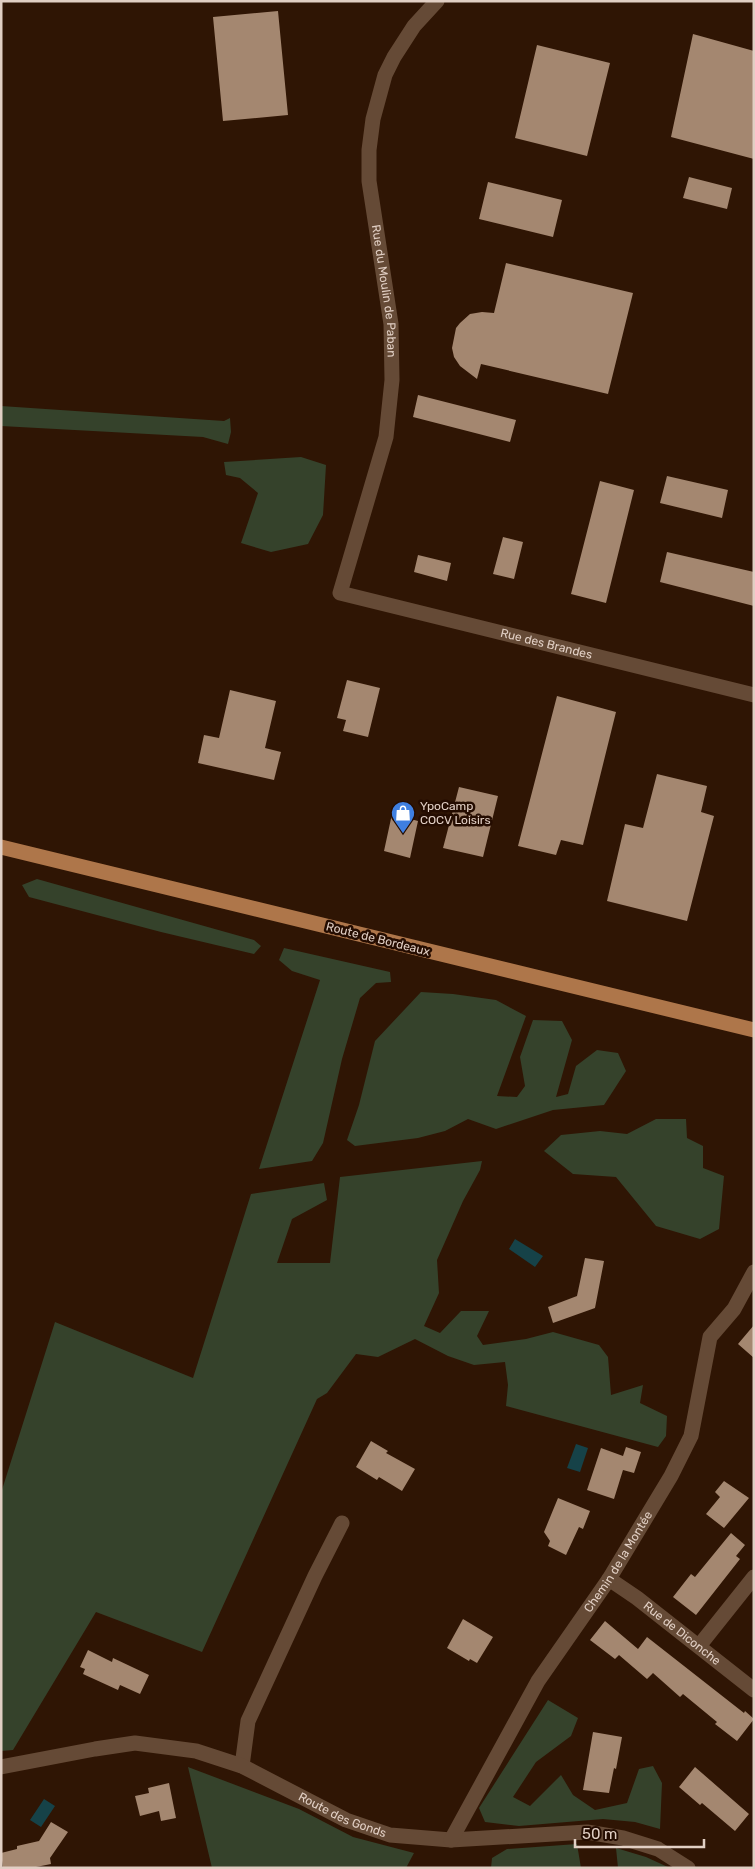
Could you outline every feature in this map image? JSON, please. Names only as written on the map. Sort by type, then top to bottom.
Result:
[{"type":"main road","name":"Route de Bordeaux","points":[[1,847],[754,1030]]},
{"type":"street","name":"Rue du Moulin de Paban","points":[[340,593],[386,437],[392,380],[391,324],[369,181],[368,150],[373,120],[385,75],[394,56],[414,26],[437,1]]},
{"type":"street","name":"Rue des Brandes","points":[[340,593],[754,695]]},
{"type":"street","name":"Chemin de la Montée","points":[[451,1840],[538,1682],[609,1579],[671,1476],[692,1436],[710,1337],[734,1309],[754,1272]]},
{"type":"street","points":[[242,1766],[248,1721],[342,1522]]},
{"type":"street","points":[[699,1646],[754,1577]]},
{"type":"street","name":"Rue de Diconche","points":[[609,1579],[638,1598],[754,1690]]},
{"type":"street","name":"Route des Gonds","points":[[1,1767],[95,1749],[135,1744],[196,1751],[242,1766],[346,1820],[390,1835],[451,1840],[587,1832],[623,1838],[658,1849],[688,1868]]},
{"type":"green space","points":[[1,406],[224,421],[230,418],[231,432],[228,444],[203,437],[1,426]]},
{"type":"green space","points":[[301,457],[326,465],[323,515],[308,544],[271,552],[241,543],[258,493],[240,478],[226,475],[224,462]]},
{"type":"green space","points":[[37,879],[254,940],[261,946],[254,954],[161,932],[29,897],[22,885]]},
{"type":"green space","points":[[284,948],[390,972],[391,982],[376,983],[360,998],[342,1059],[323,1143],[312,1161],[259,1169],[320,980],[292,971],[279,960]]},
{"type":"green space","points":[[421,992],[496,1000],[526,1016],[497,1096],[517,1097],[525,1086],[520,1057],[533,1020],[562,1021],[572,1040],[556,1097],[568,1094],[576,1066],[597,1050],[618,1053],[626,1071],[604,1105],[553,1110],[496,1129],[468,1119],[445,1131],[418,1138],[355,1146],[347,1140],[359,1105],[375,1041]]},
{"type":"green space","points":[[656,1119],[686,1119],[687,1138],[703,1146],[703,1168],[724,1176],[719,1229],[700,1239],[656,1226],[616,1177],[573,1174],[544,1151],[561,1135],[600,1131],[627,1134]]},
{"type":"green space","points":[[482,1161],[480,1170],[463,1201],[437,1260],[439,1293],[424,1326],[440,1333],[461,1311],[489,1311],[477,1336],[483,1345],[526,1339],[553,1332],[599,1345],[608,1357],[611,1395],[643,1385],[640,1403],[667,1416],[666,1436],[658,1447],[506,1406],[508,1385],[505,1362],[474,1365],[448,1356],[415,1339],[378,1357],[356,1354],[327,1393],[317,1399],[202,1652],[96,1612],[13,1750],[1,1751],[1,1493],[55,1322],[193,1378],[251,1194],[324,1183],[327,1200],[292,1219],[277,1263],[330,1263],[340,1177]]},
{"type":"green space","points":[[548,1700],[578,1718],[571,1736],[536,1762],[513,1797],[530,1806],[561,1775],[573,1795],[595,1810],[627,1803],[639,1769],[653,1766],[662,1783],[660,1829],[635,1822],[603,1819],[519,1826],[485,1822],[479,1808]]},
{"type":"green space","points":[[188,1767],[299,1809],[353,1837],[414,1853],[406,1868],[212,1868]]},
{"type":"green space","points":[[577,1844],[581,1868],[491,1868],[492,1858],[507,1849]]},
{"type":"green space","points":[[616,1848],[646,1857],[670,1868],[618,1868]]},
{"type":"water","points":[[515,1239],[543,1256],[535,1267],[509,1249]]},
{"type":"water","points":[[576,1444],[588,1448],[580,1472],[567,1468]]},
{"type":"water","points":[[44,1799],[55,1806],[41,1827],[30,1820]]},
{"type":"building","points":[[278,11],[288,115],[223,121],[213,17]]},
{"type":"building","points":[[693,34],[754,51],[754,159],[671,137]]},
{"type":"building","points":[[537,45],[610,63],[587,156],[515,138]]},
{"type":"building","points":[[689,177],[732,188],[727,209],[683,198]]},
{"type":"building","points":[[488,182],[562,200],[553,237],[479,219]]},
{"type":"building","points":[[506,263],[633,293],[608,394],[481,364],[477,379],[460,366],[454,357],[452,348],[456,328],[470,314],[494,313]]},
{"type":"building","points":[[418,395],[516,420],[510,442],[413,417]]},
{"type":"building","points":[[667,476],[728,490],[722,518],[660,503]]},
{"type":"building","points":[[600,481],[634,490],[606,603],[571,594]]},
{"type":"building","points":[[503,537],[523,542],[514,579],[493,574]]},
{"type":"building","points":[[667,552],[754,572],[754,606],[660,582]]},
{"type":"building","points":[[418,555],[451,563],[447,581],[414,572]]},
{"type":"building","points":[[347,680],[380,688],[368,737],[343,731],[346,720],[337,718]]},
{"type":"building","points":[[230,690],[276,701],[265,748],[281,752],[274,780],[198,763],[204,735],[219,738]]},
{"type":"building","points":[[557,696],[616,712],[583,845],[561,840],[556,855],[518,846]]},
{"type":"building","points":[[657,774],[707,786],[701,812],[714,816],[687,921],[607,901],[625,824],[643,828]]},
{"type":"building","points":[[459,787],[498,796],[483,857],[443,848]]},
{"type":"building","points":[[392,814],[418,821],[410,858],[384,851]]},
{"type":"building","points":[[585,1258],[604,1261],[595,1308],[553,1323],[548,1307],[577,1296]]},
{"type":"building","points":[[754,1325],[754,1358],[738,1344]]},
{"type":"building","points":[[371,1441],[388,1451],[386,1453],[415,1469],[402,1491],[379,1477],[377,1480],[356,1467]]},
{"type":"building","points":[[626,1447],[641,1452],[634,1473],[623,1470],[614,1499],[587,1490],[601,1448],[623,1456]]},
{"type":"building","points":[[724,1481],[749,1498],[724,1528],[706,1514],[720,1497],[715,1492]]},
{"type":"building","points":[[558,1498],[590,1511],[583,1529],[579,1527],[566,1555],[548,1546],[550,1541],[544,1532]]},
{"type":"building","points":[[731,1533],[745,1545],[736,1556],[740,1559],[696,1615],[673,1597],[691,1574],[695,1577]]},
{"type":"building","points":[[463,1619],[493,1637],[477,1663],[470,1659],[469,1661],[447,1648]]},
{"type":"building","points":[[605,1621],[638,1649],[647,1637],[754,1719],[737,1741],[715,1724],[717,1722],[683,1694],[680,1697],[653,1673],[647,1679],[619,1655],[615,1659],[590,1640]]},
{"type":"building","points":[[88,1650],[112,1662],[113,1658],[149,1675],[140,1694],[120,1685],[118,1690],[83,1674],[85,1669],[80,1667]]},
{"type":"building","points":[[593,1732],[622,1737],[609,1793],[583,1790]]},
{"type":"building","points":[[695,1767],[749,1814],[735,1831],[702,1803],[700,1805],[679,1787]]},
{"type":"building","points":[[169,1783],[176,1818],[161,1821],[159,1811],[140,1816],[135,1796],[149,1793],[148,1788]]},
{"type":"building","points":[[51,1822],[68,1832],[50,1858],[51,1864],[31,1868],[3,1868],[1,1853],[17,1849],[17,1846],[39,1841]]},
{"type":"place","name":"YpoCamp COCV Loisirs","points":[[403,834]]}]
